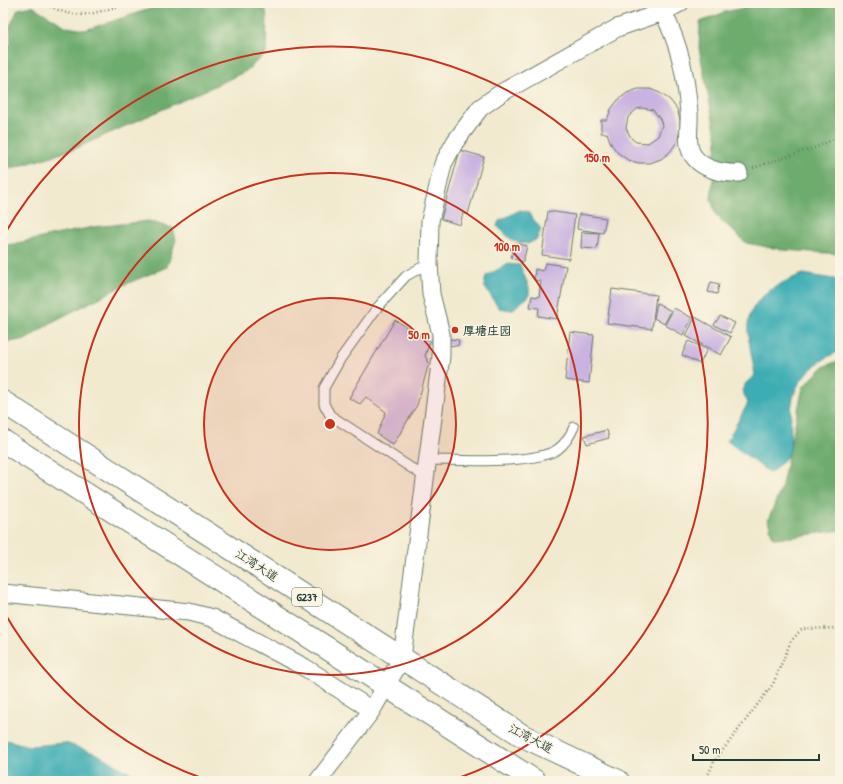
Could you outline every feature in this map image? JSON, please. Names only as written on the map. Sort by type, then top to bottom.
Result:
[{"type":"highway","name":"江湾大道","points":[[3,402],[524,736],[618,781]]},
{"type":"highway","name":"G237","points":[[3,441],[535,781]]},
{"type":"street","points":[[318,781],[372,710],[402,658],[441,356],[441,334],[431,294],[429,263],[430,221],[443,164],[454,142],[480,108],[501,92],[617,28],[663,12],[680,3]]},
{"type":"street","points":[[663,12],[674,36],[684,67],[690,120],[689,147],[691,153],[702,165],[711,169],[721,172],[739,173]]},
{"type":"street","points":[[3,593],[188,612],[212,618],[304,667],[372,710]]},
{"type":"lane","points":[[425,478],[330,415],[324,404],[324,388],[341,358],[377,308],[406,276],[429,263]]},
{"type":"lane","points":[[428,460],[533,458],[557,450],[570,438],[574,427]]},
{"type":"path","points":[[43,3],[60,12],[79,16],[128,3]]},
{"type":"path","points":[[739,173],[817,147],[840,136]]},
{"type":"path","points":[[706,781],[714,762],[773,684],[791,641],[802,629],[840,628]]},
{"type":"green space","points":[[168,3],[264,3],[267,16],[266,53],[246,71],[208,89],[72,150],[3,171],[3,54],[11,43],[10,26],[18,9],[32,6],[67,27],[85,30]]},
{"type":"green space","points":[[765,3],[840,3],[840,254],[784,250],[746,243],[716,215],[711,199],[717,141],[699,48],[700,22],[725,12]]},
{"type":"green space","points":[[149,221],[173,228],[176,240],[167,267],[126,284],[52,322],[27,339],[3,343],[3,246],[93,227]]},
{"type":"green space","points":[[840,360],[840,530],[793,537],[773,538],[768,520],[781,489],[803,387],[823,367]]},
{"type":"water","points":[[520,210],[528,212],[541,229],[537,239],[528,244],[513,241],[497,226],[499,221]]},
{"type":"water","points":[[508,264],[520,265],[529,287],[529,296],[512,310],[499,308],[484,286],[486,276]]},
{"type":"water","points":[[803,274],[840,280],[840,351],[832,354],[811,369],[800,382],[792,404],[790,450],[786,458],[770,473],[727,441],[748,403],[742,390],[746,383],[755,375],[748,332],[748,321],[752,311],[757,302],[765,294],[783,282]]},
{"type":"water","points":[[3,739],[29,746],[65,743],[97,754],[146,781],[3,781]]},
{"type":"building","points":[[638,89],[650,89],[660,93],[670,100],[677,109],[680,120],[680,131],[677,142],[670,152],[661,159],[650,163],[639,163],[628,160],[618,153],[611,144],[607,133],[601,133],[601,120],[607,120],[611,109],[618,100],[627,93]],"holes":[[[642,108],[653,110],[660,119],[662,125],[658,136],[648,143],[636,142],[631,138],[626,128],[628,117],[637,109]]]},
{"type":"building","points":[[460,150],[484,157],[468,214],[463,213],[460,225],[441,219]]},
{"type":"building","points":[[548,211],[575,215],[569,259],[542,255]]},
{"type":"building","points":[[579,214],[606,218],[603,233],[577,229]]},
{"type":"building","points":[[582,232],[599,233],[597,249],[581,248]]},
{"type":"building","points":[[515,243],[527,246],[523,262],[511,258]]},
{"type":"building","points":[[545,263],[566,266],[557,319],[538,316],[539,308],[530,307],[532,296],[539,297],[541,281],[534,280],[535,269],[543,271]]},
{"type":"building","points":[[711,282],[719,284],[717,294],[708,292]]},
{"type":"building","points":[[612,289],[656,295],[652,329],[607,323]]},
{"type":"building","points":[[657,303],[671,311],[664,324],[654,318]]},
{"type":"building","points":[[674,308],[692,318],[683,335],[665,325]]},
{"type":"building","points":[[720,316],[735,323],[730,333],[714,325]]},
{"type":"building","points":[[695,317],[731,337],[721,355],[686,336]]},
{"type":"building","points":[[395,320],[430,341],[425,356],[429,363],[417,405],[393,445],[377,434],[386,412],[366,397],[360,404],[349,398]]},
{"type":"building","points":[[570,332],[594,335],[589,383],[565,380]]},
{"type":"building","points":[[432,337],[459,340],[458,346],[432,344]]},
{"type":"building","points":[[688,341],[707,349],[700,364],[682,355]]},
{"type":"building","points":[[607,430],[609,438],[587,444],[584,436]]},
{"type":"place","name":"厚塘庄园","points":[[455,330]]}]
